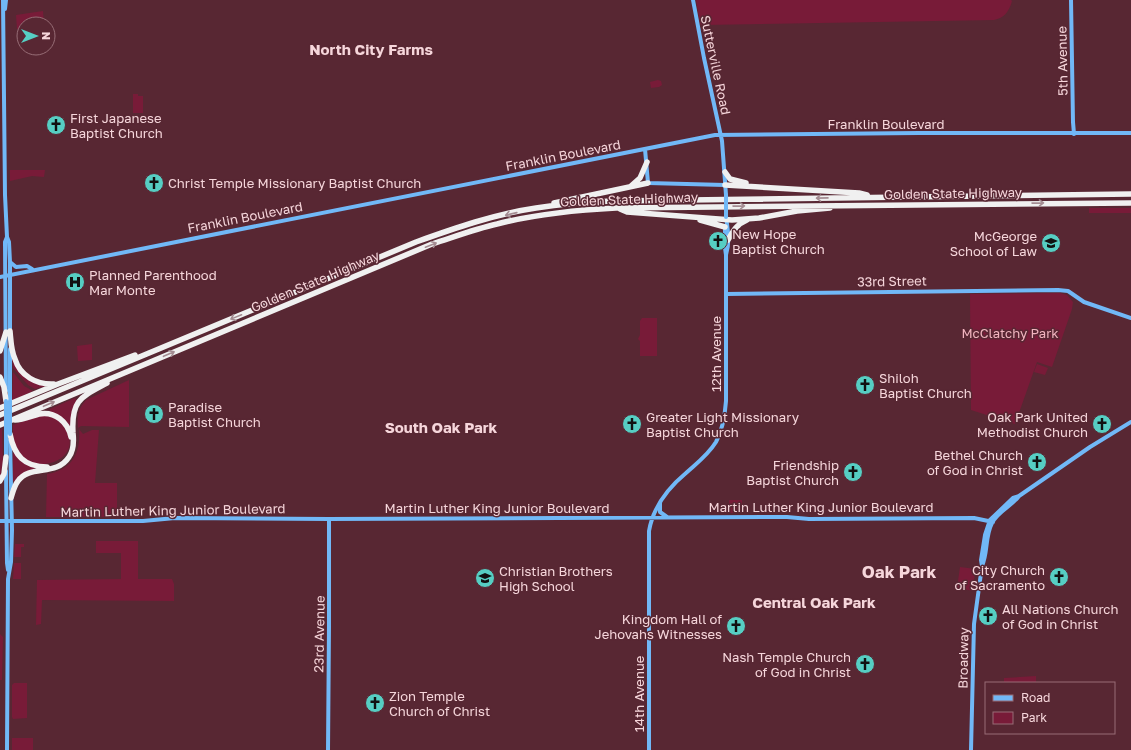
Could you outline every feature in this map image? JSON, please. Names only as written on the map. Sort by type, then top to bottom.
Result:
[{"type":"highway","points":[[629,187],[640,178],[647,162]]},
{"type":"highway","points":[[724,172],[730,179],[758,186]]},
{"type":"highway","points":[[535,208],[570,199],[648,183]]},
{"type":"highway","points":[[725,188],[758,186],[859,193],[875,197]]},
{"type":"highway","name":"Golden State Highway","points":[[0,415],[394,251],[448,230],[535,208],[612,201],[1131,193]]},
{"type":"highway","name":"Golden State Highway","points":[[0,425],[391,260],[432,244],[497,224],[531,216],[577,210],[616,208],[1131,202]]},
{"type":"highway","points":[[616,208],[627,212],[687,217],[752,219],[797,211],[865,205]]},
{"type":"highway","points":[[687,217],[725,227]]},
{"type":"highway","points":[[728,240],[738,225],[752,219]]},
{"type":"highway","points":[[8,332],[15,360],[24,374],[44,384],[58,384]]},
{"type":"highway","points":[[0,351],[8,332]]},
{"type":"highway","points":[[0,408],[137,354],[169,345]]},
{"type":"highway","points":[[12,498],[15,486],[22,476],[34,471],[49,470],[63,463],[69,457],[74,442],[72,420],[73,412],[80,399],[138,367]]},
{"type":"highway","points":[[0,377],[8,401]]},
{"type":"highway","points":[[8,434],[14,450],[19,457],[25,462],[33,465],[49,467],[56,464],[67,454],[70,447],[70,432],[67,425],[55,416],[41,414],[23,420],[13,420]]},
{"type":"highway","points":[[0,481],[4,474],[6,457]]},
{"type":"main road","points":[[4,0],[5,195],[10,262],[6,286],[8,332]]},
{"type":"main road","name":"Sutterville Road","points":[[693,0],[721,135]]},
{"type":"main road","name":"5th Avenue","points":[[1071,0],[1072,134]]},
{"type":"main road","name":"Franklin Boulevard","points":[[0,278],[8,274],[721,135],[1131,134]]},
{"type":"main road","name":"12th Avenue","points":[[721,135],[725,188],[726,255]]},
{"type":"main road","points":[[646,149],[648,183],[725,188]]},
{"type":"main road","name":"12th Avenue","points":[[660,503],[678,480],[710,450],[721,430],[725,413],[726,255],[728,240],[726,218]]},
{"type":"main road","points":[[7,237],[5,242],[8,274],[8,434],[12,498],[11,562],[9,573],[7,750]]},
{"type":"main road","points":[[10,262],[14,266],[27,266],[32,270]]},
{"type":"main road","points":[[0,272],[8,274]]},
{"type":"main road","points":[[0,278],[6,286]]},
{"type":"main road","name":"33rd Street","points":[[726,294],[1058,290],[1066,291],[1084,302],[1131,318]]},
{"type":"main road","points":[[991,521],[1013,498],[1019,496],[1090,447],[1131,422]]},
{"type":"main road","points":[[8,434],[6,457],[6,563],[9,573]]},
{"type":"main road","points":[[660,503],[660,512],[662,515],[667,517]]},
{"type":"main road","name":"14th Avenue","points":[[649,750],[648,537],[652,518],[660,503]]},
{"type":"main road","name":"Martin Luther King Junior Boulevard","points":[[0,521],[143,521],[175,518],[329,519],[667,517],[787,517],[809,519],[974,518],[991,521]]},
{"type":"main road","name":"23rd Avenue","points":[[328,750],[330,626],[329,519]]},
{"type":"main road","name":"Broadway","points":[[971,750],[974,624],[984,541],[991,521]]},
{"type":"green space","points":[[696,0],[1012,1],[1006,14],[1001,18],[994,20],[702,25],[700,24]]},
{"type":"green space","points":[[43,11],[43,16],[16,16]]},
{"type":"green space","points":[[658,80],[661,81],[662,85],[651,88],[650,82]]},
{"type":"green space","points":[[133,94],[143,96],[143,113],[133,113]]},
{"type":"green space","points":[[10,170],[45,170],[44,177],[32,176],[10,181]]},
{"type":"green space","points":[[1089,208],[1131,208],[1131,213],[1089,213]]},
{"type":"green space","name":"McClatchy Park","points":[[1060,293],[1067,295],[1073,302],[1072,309],[1052,367],[1037,362],[1015,424],[971,410],[970,294]]},
{"type":"green space","points":[[642,318],[657,318],[657,356],[640,356],[640,341],[638,339],[640,335],[640,321]]},
{"type":"green space","points":[[92,344],[92,360],[78,361],[77,346]]},
{"type":"green space","points":[[12,357],[16,365],[46,386],[35,389],[28,385],[13,368]]},
{"type":"green space","points":[[1037,364],[1048,368],[1045,375],[1034,372]]},
{"type":"green space","points":[[13,372],[24,386],[33,391],[12,401]]},
{"type":"green space","points":[[129,380],[129,427],[81,426],[78,428],[81,406],[86,400]]},
{"type":"green space","points":[[75,398],[77,401],[72,426],[69,427],[50,413],[50,409]]},
{"type":"green space","points":[[38,416],[48,416],[58,419],[66,430],[70,441],[68,450],[63,457],[54,462],[44,464],[34,463],[24,458],[16,449],[13,437],[13,425]]},
{"type":"green space","points":[[2,429],[3,463],[0,478],[0,430]]},
{"type":"green space","points":[[79,429],[83,434],[92,430],[99,430],[95,483],[117,483],[117,517],[46,517],[47,474],[63,469],[73,459],[78,446]]},
{"type":"green space","points":[[13,453],[34,466],[34,469],[16,481],[13,481]]},
{"type":"green space","points":[[729,500],[742,500],[742,513],[729,513]]},
{"type":"green space","points":[[96,541],[138,541],[138,579],[172,579],[174,584],[174,601],[42,600],[41,624],[36,625],[37,580],[121,579],[121,553],[96,553]]},
{"type":"green space","points":[[15,544],[24,544],[24,547],[21,547],[21,557],[14,557]]},
{"type":"green space","points":[[14,563],[21,563],[21,579],[13,579]]},
{"type":"green space","points":[[960,567],[976,569],[973,586],[974,591],[957,588]]},
{"type":"green space","points":[[0,634],[3,637],[2,680],[0,680]]},
{"type":"green space","points":[[1036,676],[1036,682],[1004,682],[1004,678]]},
{"type":"green space","points":[[14,683],[27,683],[27,718],[13,719],[12,717],[12,685]]},
{"type":"green space","points":[[12,738],[33,738],[33,750],[12,750]]},
{"type":"place","name":"First Japanese Baptist Church","points":[[56,125]]},
{"type":"place","name":"Christ Temple Missionary Baptist Church","points":[[154,183]]},
{"type":"place","name":"New Hope Baptist Church","points":[[718,241]]},
{"type":"place","name":"McGeorge School of Law","points":[[1051,243]]},
{"type":"place","name":"Planned Parenthood Mar Monte","points":[[75,282]]},
{"type":"place","name":"Shiloh Baptist Church","points":[[865,385]]},
{"type":"place","name":"Paradise Baptist Church","points":[[154,414]]},
{"type":"place","name":"Greater Light Missionary Baptist Church","points":[[632,424]]},
{"type":"place","name":"Oak Park United Methodist Church","points":[[1102,424]]},
{"type":"place","name":"Bethel Church of God in Christ","points":[[1037,462]]},
{"type":"place","name":"Friendship Baptist Church","points":[[853,472]]},
{"type":"place","name":"City Church of Sacramento","points":[[1059,577]]},
{"type":"place","name":"Christian Brothers High School","points":[[485,578]]},
{"type":"place","name":"All Nations Church of God in Christ","points":[[988,616]]},
{"type":"place","name":"Kingdom Hall of Jehovahs Witnesses","points":[[736,626]]},
{"type":"place","name":"Nash Temple Church of God in Christ","points":[[865,664]]},
{"type":"place","name":"Zion Temple Church of Christ","points":[[375,703]]},
{"type":"district","name":"North City Farms","points":[[371,50]]},
{"type":"district","name":"South Oak Park","points":[[441,428]]},
{"type":"district","name":"Oak Park","points":[[899,572]]},
{"type":"district","name":"Central Oak Park","points":[[814,603]]}]
